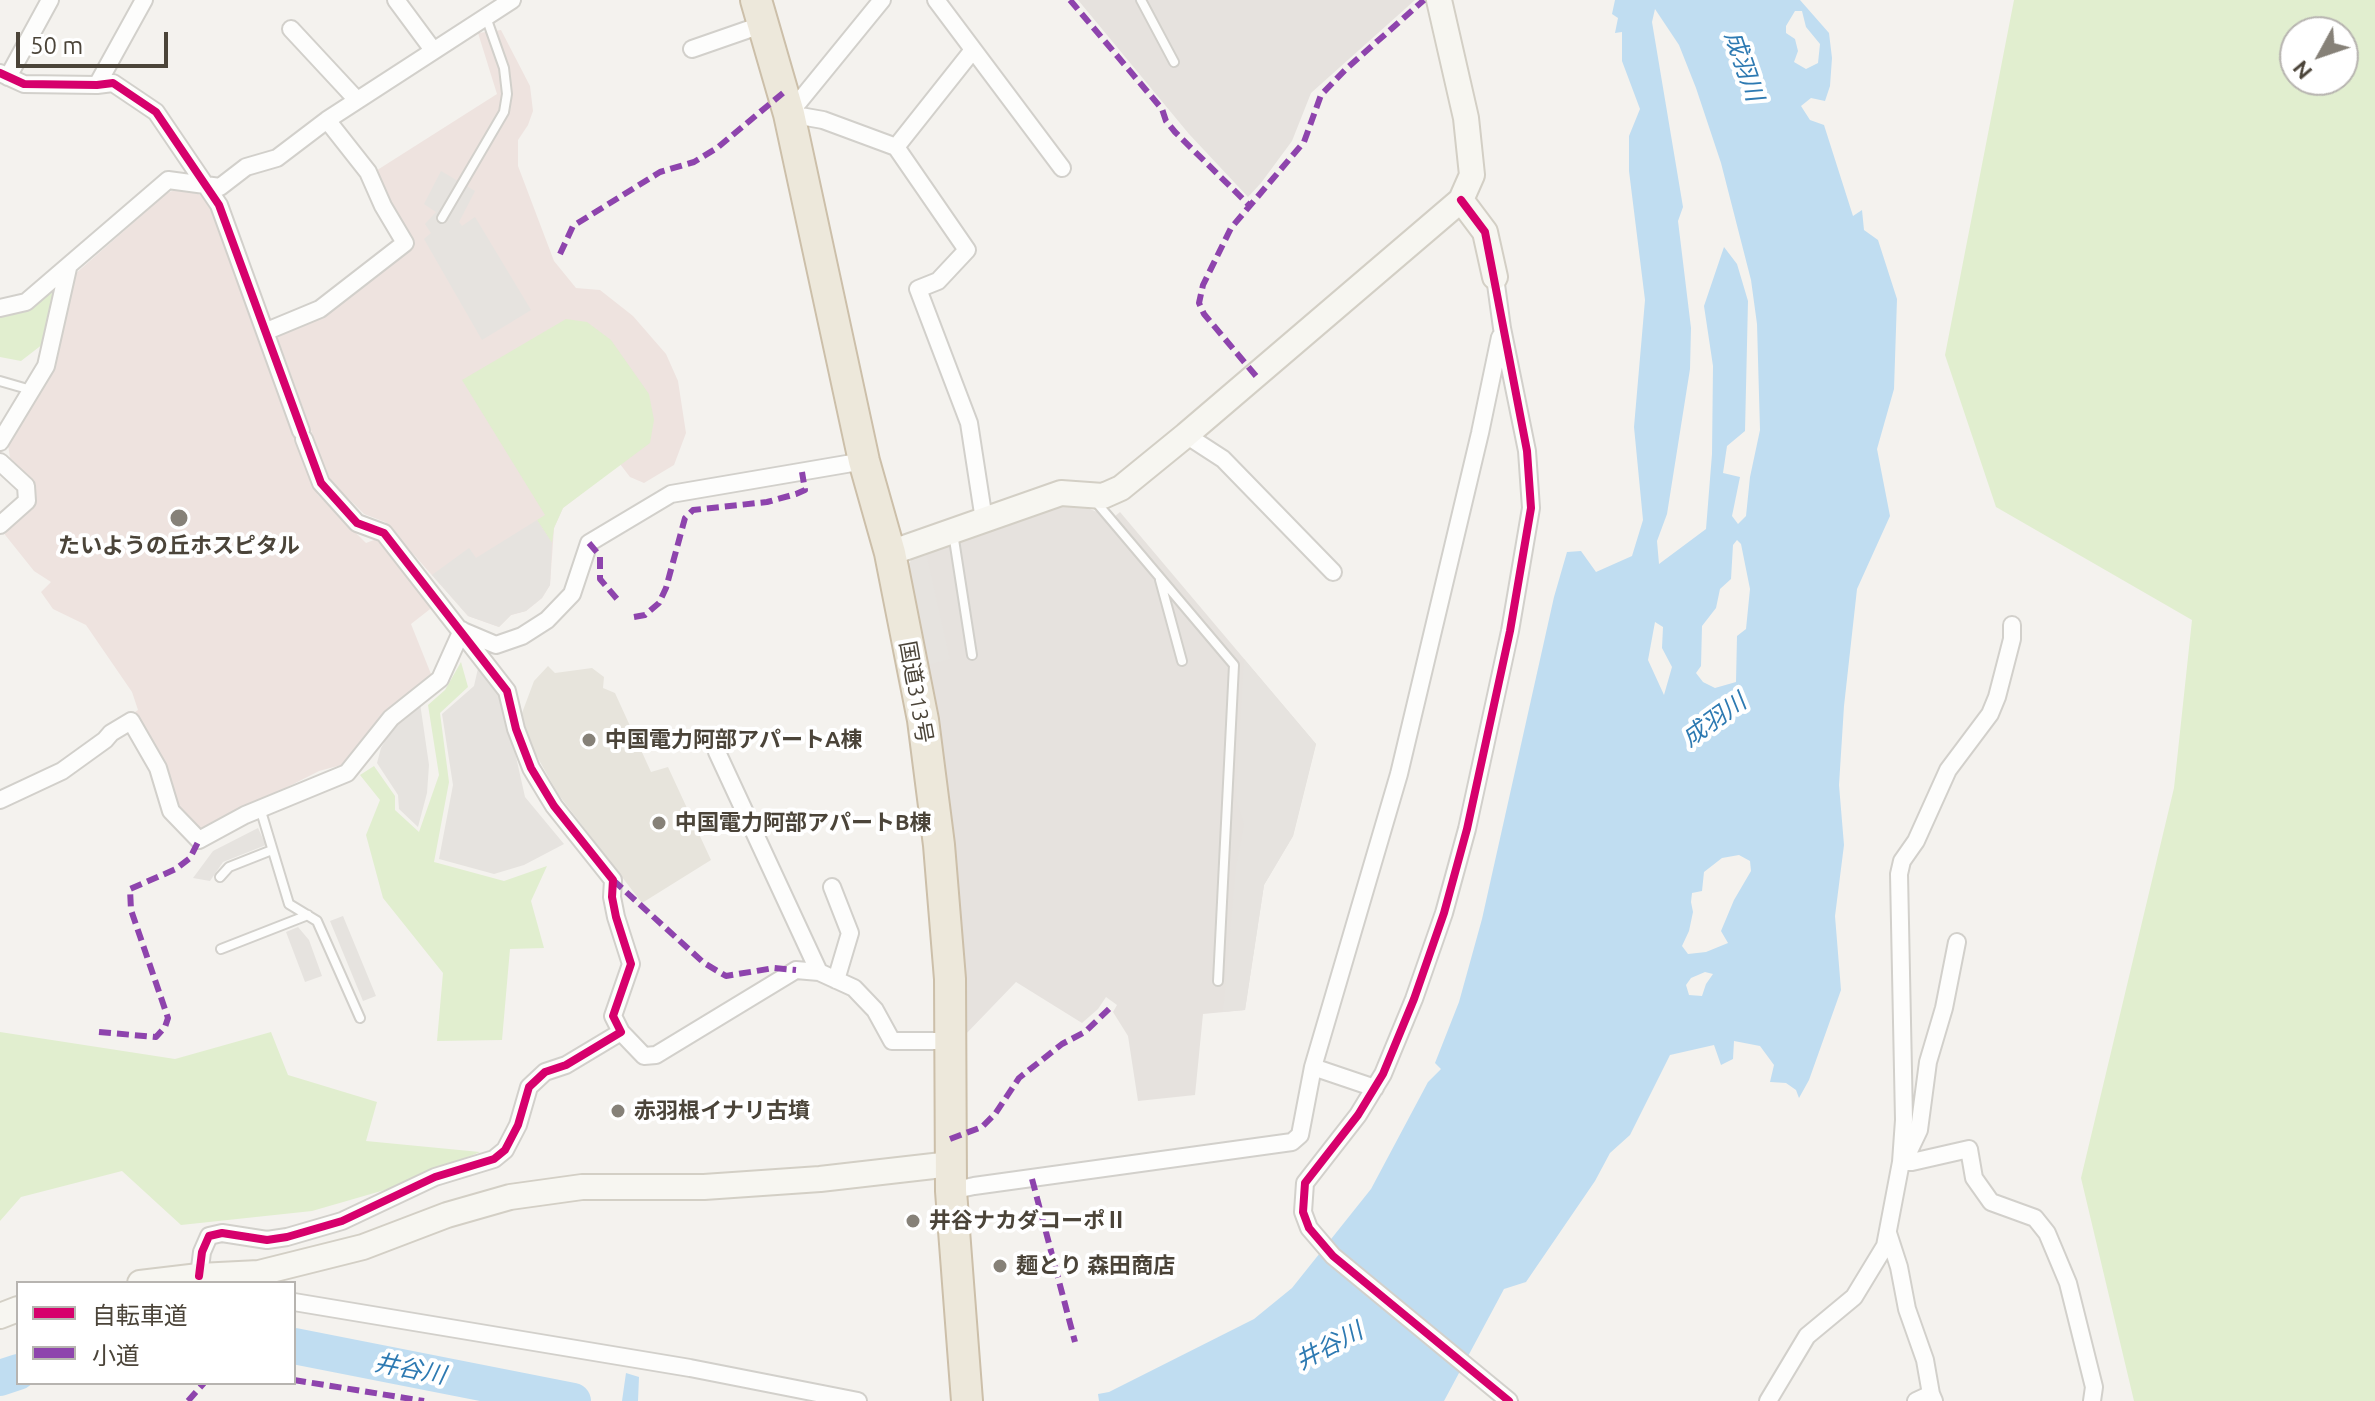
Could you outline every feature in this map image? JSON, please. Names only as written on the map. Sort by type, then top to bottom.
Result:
[{"type":"highway","name":"国道313号","points":[[760,12],[789,114],[864,461],[890,553],[923,720],[939,845],[950,979],[951,1178],[967,1401]]},
{"type":"street","points":[[50,0],[4,75],[24,84],[113,83],[156,112],[219,205],[321,483],[357,523],[384,533],[507,691],[516,729],[531,768],[554,806],[613,880],[616,917],[631,964],[613,1016],[621,1032],[644,1056],[656,1055],[796,970],[819,972],[854,988],[875,1010],[892,1041],[949,1041]]},
{"type":"street","points":[[97,85],[144,0]]},
{"type":"street","points":[[396,0],[433,50]]},
{"type":"street","points":[[0,308],[26,302],[168,180],[220,187],[246,167],[277,158],[327,120],[512,0]]},
{"type":"street","points":[[882,0],[789,114],[823,120],[896,147],[967,250],[938,281],[918,289],[969,423],[984,520]]},
{"type":"street","points":[[936,0],[1062,168]]},
{"type":"street","points":[[890,553],[1061,493],[1103,496],[1121,488],[1461,200],[1472,175],[1466,118],[1439,0]]},
{"type":"street","points":[[692,49],[760,12]]},
{"type":"street","points":[[291,29],[357,100]]},
{"type":"street","points":[[896,147],[973,50]]},
{"type":"street","points":[[267,331],[320,309],[405,243],[383,206],[368,172],[327,120]]},
{"type":"street","points":[[1461,200],[1485,232],[1527,451],[1531,508],[1510,631],[1452,885],[1414,999],[1375,1088],[1332,1152],[1305,1183],[1303,1212],[1309,1228],[1333,1256],[1509,1401]]},
{"type":"street","points":[[3,432],[46,366],[68,268]]},
{"type":"street","points":[[157,1281],[199,1276],[263,1278],[363,1247],[447,1215],[510,1197],[582,1187],[704,1187],[820,1179],[951,1178],[974,1186],[1292,1142],[1300,1135],[1304,1123],[1313,1067],[1399,774],[1502,328]]},
{"type":"street","points":[[1186,435],[1223,459],[1333,572]]},
{"type":"street","points":[[462,630],[496,645],[522,636],[547,620],[572,594],[589,543],[671,494],[864,461]]},
{"type":"street","points":[[0,462],[26,486],[27,501],[0,525]]},
{"type":"street","points":[[1768,1401],[1807,1336],[1854,1297],[1885,1246],[1901,1162],[1904,1120],[1899,874],[1902,861],[1927,819],[1948,770],[1990,714],[2012,639],[2012,625]]},
{"type":"street","points":[[0,800],[62,771],[131,721],[158,768],[171,811],[199,840],[260,808],[347,773],[391,718],[440,679],[462,630]]},
{"type":"street","points":[[717,752],[819,972]]},
{"type":"street","points":[[832,887],[850,933],[836,980]]},
{"type":"street","points":[[1901,1162],[1919,1130],[1928,1062],[1944,1008],[1957,942]]},
{"type":"street","points":[[199,1276],[202,1252],[209,1236],[222,1233],[267,1240],[287,1237],[342,1221],[435,1177],[494,1159],[505,1150],[518,1125],[529,1087],[545,1072],[566,1065],[621,1032]]},
{"type":"street","points":[[1313,1067],[1375,1088]]},
{"type":"street","points":[[1901,1162],[1969,1149],[1974,1178],[1980,1190],[1997,1206],[2035,1218],[2047,1233],[2068,1283],[2094,1387],[2092,1401]]},
{"type":"street","points":[[1888,1231],[1907,1309],[1925,1360],[1927,1399]]},
{"type":"street","points":[[296,1302],[690,1368],[858,1401]]},
{"type":"lane","points":[[1141,0],[1174,62]]},
{"type":"lane","points":[[442,218],[504,112],[507,94],[504,68],[486,17]]},
{"type":"lane","points":[[0,381],[31,390]]},
{"type":"lane","points":[[1091,495],[1234,665],[1218,981]]},
{"type":"lane","points":[[953,531],[972,655]]},
{"type":"lane","points":[[1159,577],[1182,661]]},
{"type":"lane","points":[[260,808],[289,904],[317,921],[360,1018]]},
{"type":"lane","points":[[220,877],[229,867],[272,850]]},
{"type":"lane","points":[[221,949],[308,915]]},
{"type":"shaded area","points":[[1078,0],[1415,0],[1311,93],[1292,141],[1248,197],[1189,134]]},
{"type":"shaded area","name":"たいようの丘ホスピタル","points":[[501,30],[530,86],[533,111],[518,140],[518,166],[554,261],[576,288],[600,290],[633,316],[666,354],[678,381],[686,433],[674,465],[644,483],[630,477],[620,464],[563,508],[554,528],[550,585],[542,598],[526,611],[511,615],[499,627],[468,616],[385,522],[364,514],[327,474],[272,323],[316,304],[403,234],[371,174],[497,94],[478,33]]},
{"type":"shaded area","points":[[441,171],[475,191],[459,222],[462,226],[475,217],[531,310],[482,340],[424,239],[431,233],[425,224],[436,212],[424,204]]},
{"type":"shaded area","name":"たいようの丘ホスピタル","points":[[180,188],[192,190],[205,198],[216,213],[305,468],[318,495],[366,543],[379,538],[434,606],[411,624],[433,679],[345,764],[319,771],[199,832],[177,810],[132,714],[138,710],[132,692],[86,625],[53,609],[41,592],[51,582],[34,571],[2,531],[33,505],[36,485],[10,458],[8,444],[59,328],[75,274],[167,193]]},
{"type":"shaded area","points":[[1072,502],[1100,513],[1108,522],[1120,512],[1316,744],[1293,836],[1264,885],[1245,1010],[1203,1014],[1195,1095],[1138,1101],[1128,1036],[1113,1012],[1117,1005],[1106,997],[1082,1023],[1016,982],[964,1036],[912,558]]},
{"type":"shaded area","points":[[537,520],[552,543],[550,585],[542,598],[526,611],[511,615],[499,627],[468,616],[432,575],[469,548],[476,558]]},
{"type":"shaded area","points":[[925,548],[950,659],[927,665],[907,568],[912,558]]},
{"type":"shaded area","points":[[1244,659],[1316,744],[1293,836],[1264,885],[1245,1010],[1223,1012],[1236,866],[1244,825],[1236,799]]},
{"type":"shaded area","points":[[479,664],[502,694],[525,797],[564,844],[524,865],[494,874],[439,859],[453,785],[442,714],[474,686]]},
{"type":"shaded area","points":[[548,666],[555,673],[592,668],[604,677],[603,688],[615,693],[651,772],[668,767],[711,860],[642,903],[558,794],[530,744],[521,720],[522,713],[534,681]]},
{"type":"shaded area","points":[[420,703],[429,765],[427,793],[418,827],[399,809],[398,795],[377,763],[381,748],[395,724]]},
{"type":"shaded area","points":[[258,828],[266,845],[223,862],[210,881],[193,878],[213,851]]},
{"type":"shaded area","points":[[343,916],[376,996],[363,1001],[330,921]]},
{"type":"shaded area","points":[[298,927],[309,940],[322,976],[305,982],[286,932]]},
{"type":"green space","points":[[2014,0],[2375,0],[2375,1401],[2134,1401],[2081,1178],[2174,788],[2192,620],[1996,507],[1945,355]]},
{"type":"green space","points":[[57,289],[43,344],[21,361],[0,357],[0,315],[30,308]]},
{"type":"green space","points":[[566,319],[587,322],[611,340],[649,394],[654,420],[650,443],[563,508],[554,528],[552,543],[537,520],[545,515],[462,380]]},
{"type":"green space","points":[[461,662],[468,687],[440,713],[449,782],[434,862],[504,881],[547,866],[531,901],[544,948],[510,949],[502,1040],[437,1041],[443,973],[383,898],[366,835],[380,800],[360,775],[374,766],[395,796],[395,810],[419,832],[439,775],[428,705],[445,690]]},
{"type":"green space","points":[[0,1032],[175,1059],[271,1032],[288,1075],[377,1102],[366,1141],[480,1152],[402,1185],[312,1211],[181,1225],[122,1171],[21,1197],[0,1221]]},
{"type":"water","name":"成羽川","points":[[1615,0],[1800,0],[1829,33],[1832,58],[1830,86],[1825,101],[1811,98],[1801,106],[1810,120],[1824,125],[1853,216],[1862,210],[1864,230],[1878,240],[1897,299],[1894,389],[1877,449],[1890,516],[1857,589],[1844,706],[1839,785],[1844,845],[1835,916],[1841,990],[1809,1080],[1799,1098],[1796,1090],[1786,1083],[1770,1082],[1774,1065],[1760,1046],[1734,1041],[1733,1059],[1721,1065],[1714,1045],[1670,1055],[1630,1135],[1610,1153],[1595,1181],[1526,1282],[1504,1289],[1444,1401],[1099,1401],[1098,1394],[1109,1392],[1254,1319],[1292,1288],[1371,1189],[1428,1082],[1441,1069],[1435,1063],[1459,1002],[1482,919],[1554,597],[1567,552],[1581,551],[1596,572],[1632,556],[1643,520],[1634,427],[1645,300],[1629,171],[1629,136],[1640,109],[1622,61],[1622,32],[1615,33],[1618,18],[1612,14]],"holes":[[[1655,9],[1679,45],[1696,88],[1721,163],[1751,280],[1757,324],[1760,430],[1746,516],[1738,524],[1732,516],[1740,477],[1723,473],[1727,446],[1745,431],[1748,301],[1737,264],[1724,247],[1704,306],[1713,366],[1712,454],[1706,529],[1659,564],[1657,541],[1667,514],[1690,369],[1691,328],[1678,221],[1683,207],[1652,22]],[[1795,11],[1802,11],[1806,27],[1820,44],[1818,63],[1806,69],[1794,62],[1798,51],[1795,39],[1786,33],[1786,26]],[[1737,540],[1741,544],[1750,589],[1746,629],[1737,636],[1736,682],[1715,688],[1703,682],[1696,673],[1701,666],[1702,626],[1716,608],[1720,589],[1731,579],[1733,545]],[[1655,622],[1663,627],[1662,648],[1672,667],[1664,695],[1648,660]],[[1739,855],[1750,861],[1751,871],[1721,931],[1728,943],[1706,952],[1688,954],[1682,946],[1693,912],[1692,893],[1702,891],[1704,872],[1722,858]],[[1705,972],[1713,974],[1702,996],[1689,995],[1686,985],[1691,978]]]},
{"type":"water","points":[[626,1373],[639,1377],[638,1401],[622,1401]]},
{"type":"waterway","name":"井谷川","points":[[296,1346],[573,1401]]},
{"type":"waterway","name":"井谷川","points":[[0,1378],[16,1373]]},
{"type":"marked path","points":[[1070,0],[1162,109],[1166,121],[1175,132],[1249,205]]},
{"type":"marked path","points":[[1256,376],[1204,314],[1199,303],[1203,285],[1231,228],[1304,142],[1321,95],[1424,0]]},
{"type":"marked path","points":[[560,254],[573,226],[660,172],[694,162],[717,148],[783,93]]},
{"type":"marked path","points":[[634,617],[645,615],[659,603],[685,518],[693,510],[767,502],[796,494],[805,490],[802,472]]},
{"type":"marked path","points":[[589,543],[600,556],[600,579],[617,599]]},
{"type":"marked path","points":[[99,1032],[156,1037],[165,1027],[168,1018],[131,910],[130,889],[176,869],[190,858],[199,840]]},
{"type":"marked path","points":[[613,880],[704,963],[726,976],[774,968],[796,970]]},
{"type":"marked path","points":[[950,1139],[982,1127],[995,1114],[1019,1078],[1062,1044],[1085,1032],[1112,1006]]},
{"type":"marked path","points":[[1032,1179],[1075,1342]]},
{"type":"marked path","points":[[296,1380],[424,1401]]},
{"type":"marked path","points":[[188,1401],[202,1385]]},
{"type":"cycle path","points":[[0,73],[24,84],[113,83],[156,112],[219,205],[321,483],[357,523],[384,533],[507,691],[516,729],[531,768],[554,806],[613,880],[616,917],[631,964],[613,1016],[621,1032],[566,1065],[545,1072],[529,1087],[518,1125],[505,1150],[494,1159],[435,1177],[342,1221],[287,1237],[267,1240],[222,1233],[209,1236],[202,1252],[199,1276]]},
{"type":"cycle path","points":[[1461,200],[1485,232],[1527,451],[1531,508],[1510,631],[1467,829],[1444,913],[1414,999],[1383,1074],[1358,1115],[1305,1183],[1303,1212],[1309,1228],[1333,1256],[1509,1401]]},
{"type":"place","name":"たいようの丘ホスピタル","points":[[179,518]]},
{"type":"place","name":"中国電力阿部アパートA棟","points":[[589,740]]},
{"type":"place","name":"中国電力阿部アパートB棟","points":[[659,823]]},
{"type":"place","name":"赤羽根イナリ古墳","points":[[618,1111]]},
{"type":"place","name":"井谷ナカダコーポⅡ","points":[[913,1221]]},
{"type":"place","name":"麺とり 森田商店","points":[[1000,1266]]}]
